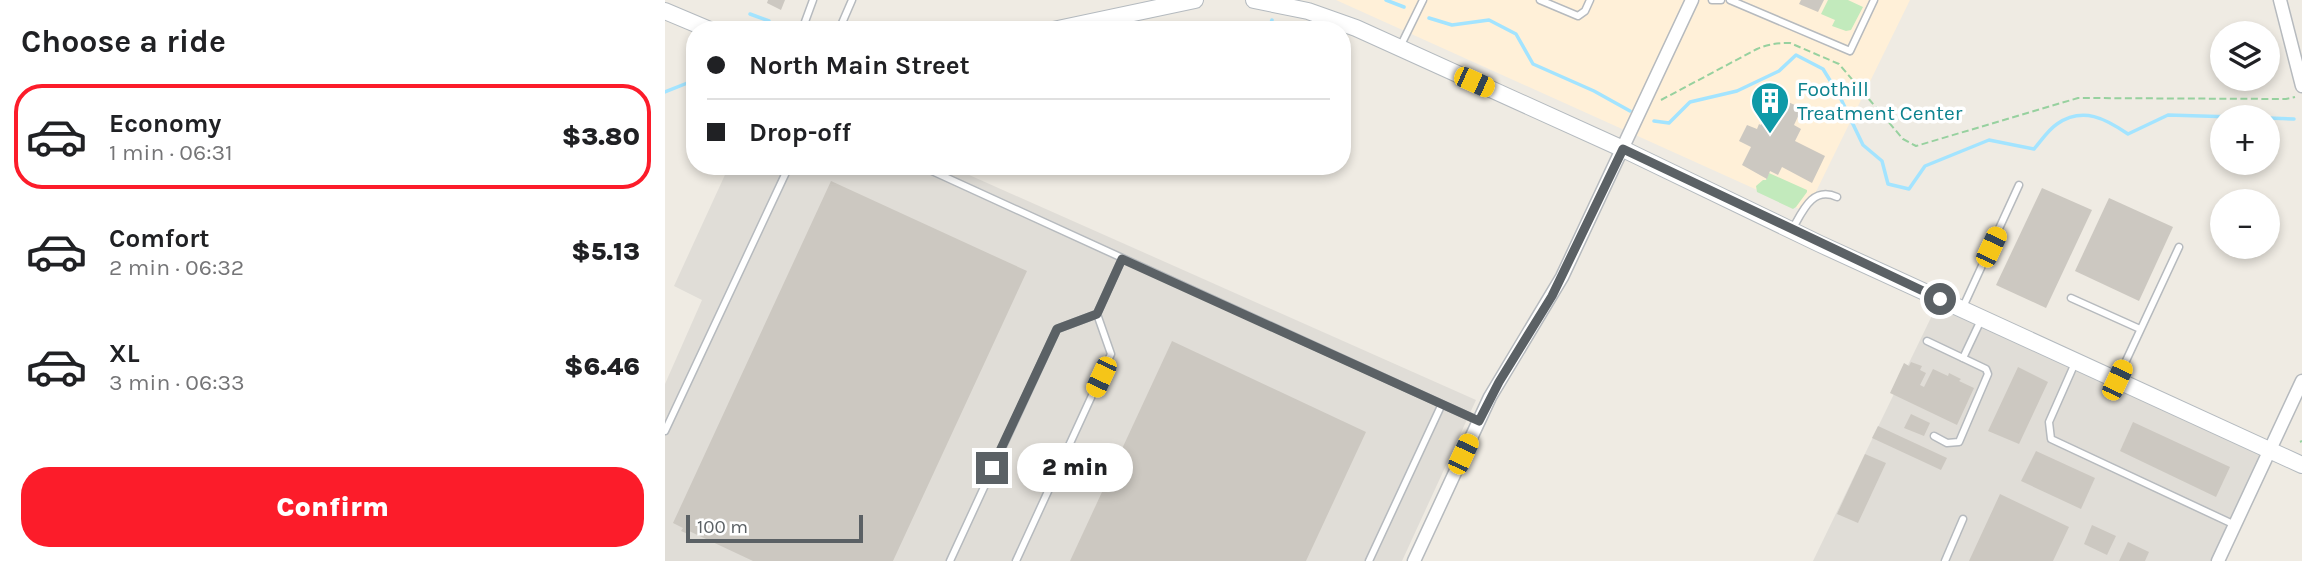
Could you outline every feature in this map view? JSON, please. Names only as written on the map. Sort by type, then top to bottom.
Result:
[{"type":"street","points":[[1254,0],[1308,10],[1337,21]]},
{"type":"street","points":[[1414,561],[1499,382],[1557,286],[1692,0]]},
{"type":"street","points":[[2280,0],[2302,86]]},
{"type":"street","points":[[1094,21],[1186,1]]},
{"type":"street","points":[[665,11],[689,21]]},
{"type":"street","points":[[1351,26],[1623,149],[1792,230],[2302,465]]},
{"type":"street","points":[[2218,561],[2302,381]]},
{"type":"lane","points":[[805,21],[813,0]]},
{"type":"lane","points":[[843,21],[852,0]]},
{"type":"lane","points":[[1399,48],[1423,0]]},
{"type":"lane","points":[[1540,0],[1578,16],[1585,11],[1590,0]]},
{"type":"lane","points":[[1712,0],[1721,0]]},
{"type":"lane","points":[[1730,0],[1850,51],[1874,0]]},
{"type":"lane","points":[[665,430],[785,175]]},
{"type":"lane","points":[[940,175],[1441,406],[1479,421]]},
{"type":"lane","points":[[1963,309],[2019,185]]},
{"type":"lane","points":[[1792,230],[1813,198],[1826,193],[1837,197]]},
{"type":"lane","points":[[2117,380],[2179,247]]},
{"type":"lane","points":[[1016,561],[1111,354],[1097,314],[1122,259]]},
{"type":"lane","points":[[2071,298],[2140,329]]},
{"type":"lane","points":[[950,561],[1057,329],[1097,314]]},
{"type":"lane","points":[[1963,358],[1982,318]]},
{"type":"lane","points":[[1927,341],[1986,369],[1988,377],[1959,442],[1947,443],[1934,436]]},
{"type":"lane","points":[[2076,361],[2049,422],[2051,439],[2235,525]]},
{"type":"lane","points":[[1369,561],[1441,406]]},
{"type":"lane","points":[[1945,561],[1963,519]]},
{"type":"path","points":[[1661,100],[1757,49],[1769,44],[1784,43],[1790,43],[1839,64],[1903,139],[1916,146],[2083,98],[2293,97]]},
{"type":"shaded area","points":[[1336,0],[1910,0],[1806,212]]},
{"type":"shaded area","points":[[725,175],[969,175],[1476,400],[1402,561],[665,561],[665,384],[702,300],[674,286]]},
{"type":"shaded area","points":[[1940,299],[2270,450],[2217,561],[1813,561]]},
{"type":"green space","points":[[1828,0],[1848,0],[1863,7],[1851,30],[1832,26],[1835,20],[1821,14]]},
{"type":"green space","points":[[1769,173],[1807,190],[1796,207],[1793,209],[1757,192],[1756,186],[1766,180]]},
{"type":"building","points":[[768,0],[785,0],[781,10],[767,3]]},
{"type":"building","points":[[1801,0],[1824,0],[1818,12],[1799,4]]},
{"type":"building","name":"Foothill Treatment Center","points":[[1774,96],[1802,108],[1794,125],[1801,129],[1795,141],[1825,156],[1812,183],[1782,167],[1778,175],[1770,171],[1767,179],[1742,165],[1751,147],[1739,141],[1747,125],[1757,129],[1759,124],[1761,125]]},
{"type":"building","points":[[831,181],[1027,271],[893,561],[753,561],[689,531],[688,534],[681,531],[683,528],[673,523]]},
{"type":"building","points":[[2042,188],[2092,210],[2046,308],[1996,285]]},
{"type":"building","points":[[2109,198],[2173,227],[2139,301],[2075,271]]},
{"type":"building","points":[[1172,341],[1366,432],[1306,561],[1070,561]]},
{"type":"building","points":[[1911,362],[1922,366],[1920,370],[1926,373],[1920,385],[1924,387],[1933,369],[1948,376],[1949,373],[1974,388],[1957,425],[1890,393],[1904,363],[1909,366]]},
{"type":"building","points":[[2018,367],[2048,382],[2019,444],[1988,431]]},
{"type":"building","points":[[1911,414],[1930,423],[1924,436],[1904,428]]},
{"type":"building","points":[[2133,422],[2230,467],[2216,497],[2120,451]]},
{"type":"building","points":[[1878,426],[1947,458],[1941,470],[1872,438]]},
{"type":"building","points":[[2036,451],[2095,478],[2081,509],[2021,481]]},
{"type":"building","points":[[1865,454],[1886,463],[1858,523],[1837,514]]},
{"type":"building","points":[[2000,494],[2069,527],[2053,561],[1969,561]]},
{"type":"building","points":[[2092,525],[2116,536],[2107,555],[2084,544]]},
{"type":"building","points":[[2128,542],[2149,552],[2145,561],[2119,561]]},
{"type":"waterway","points":[[1386,0],[1404,7]]},
{"type":"waterway","points":[[750,14],[769,21]]},
{"type":"waterway","points":[[1429,18],[1452,25],[1489,20],[1516,34],[1533,64],[1594,91],[1630,111]]},
{"type":"waterway","points":[[1654,121],[1669,123],[1690,102],[1737,91],[1779,71],[1796,55],[1823,69],[1863,145],[1882,161],[1888,184],[1909,189],[1925,166],[1989,140],[2034,149],[2054,126],[2076,116],[2103,119],[2128,134],[2168,115],[2210,116]]},
{"type":"waterway","points":[[665,92],[686,84]]},
{"type":"waterway","points":[[2280,118],[2294,119]]},
{"type":"place","name":"Foothill Treatment Center","points":[[1770,135]]},
{"type":"route","points":[[992,468],[1057,329],[1097,314],[1122,259],[1479,421],[1490,397],[1552,296],[1623,149],[1940,299]]}]
